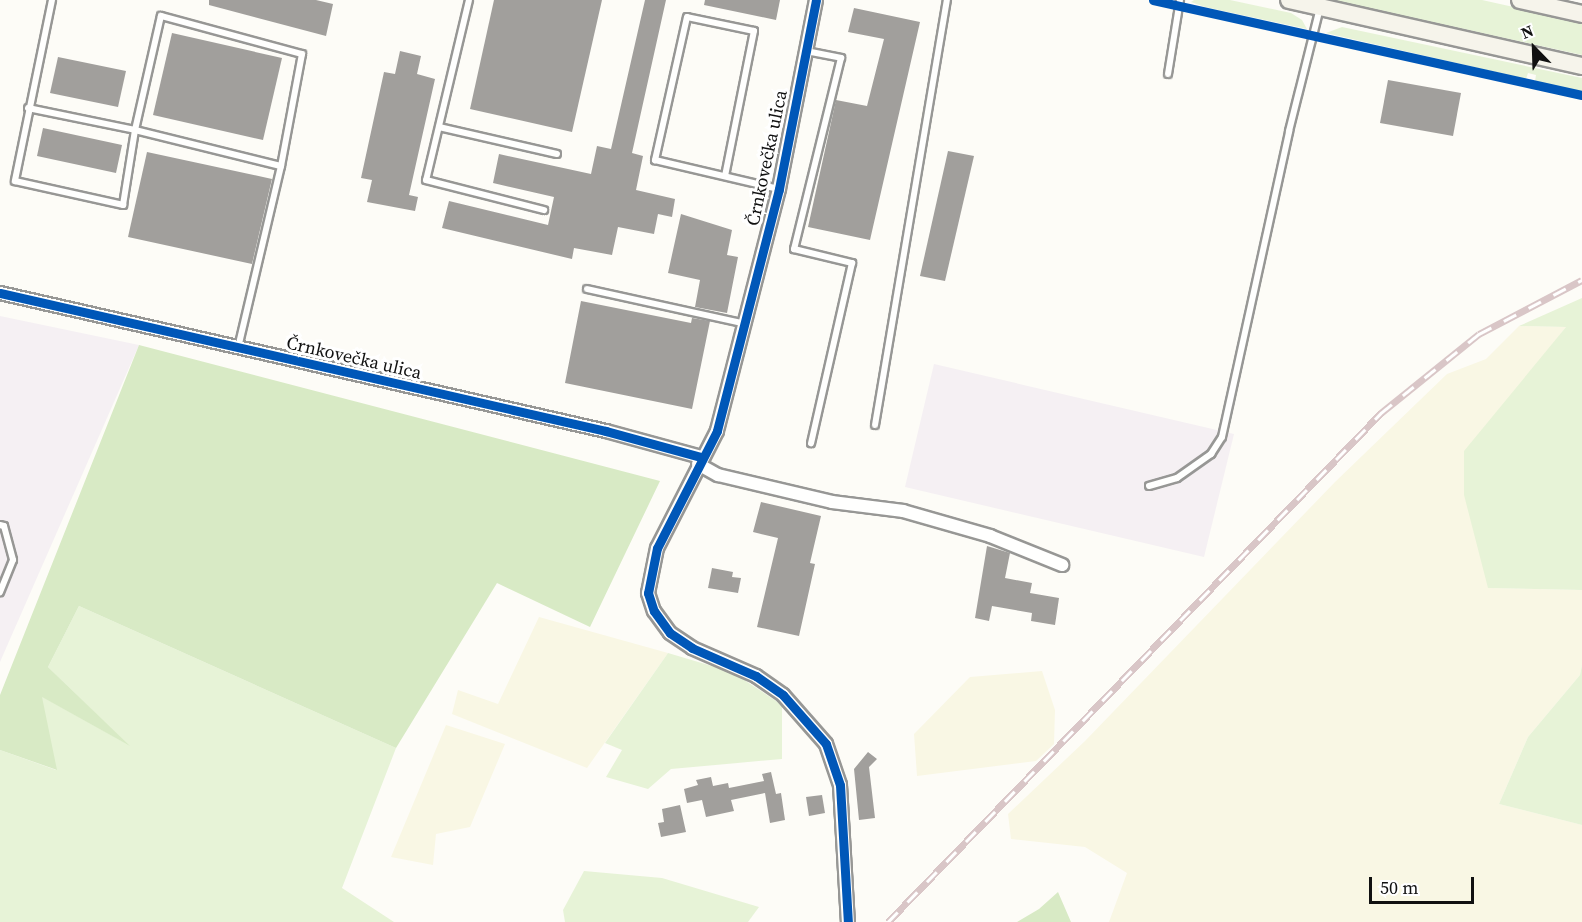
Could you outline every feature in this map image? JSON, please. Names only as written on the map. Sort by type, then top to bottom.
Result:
[{"type":"main road","points":[[1289,0],[1582,66]]},
{"type":"main road","points":[[1520,0],[1582,14]]},
{"type":"street","name":"Črnkovečka ulica","points":[[816,0],[779,189],[747,324],[717,431],[700,460],[650,570],[648,592],[654,611],[670,633],[685,643],[756,676],[783,695],[826,744],[840,785],[848,922]]},
{"type":"street","name":"Črnkovečka ulica","points":[[0,293],[606,431],[700,460]]},
{"type":"street","points":[[700,460],[718,475],[832,502],[914,514],[990,536],[1062,566]]},
{"type":"lane","points":[[52,0],[28,108],[15,181],[123,205],[135,130],[161,16],[302,54],[281,166],[238,349]]},
{"type":"lane","points":[[469,0],[426,180],[544,210]]},
{"type":"lane","points":[[875,425],[947,0]]},
{"type":"lane","points":[[1168,74],[1180,0]]},
{"type":"lane","points":[[1149,486],[1177,478],[1211,454],[1222,437],[1289,131],[1320,8]]},
{"type":"lane","points":[[725,176],[754,31],[687,17],[655,160],[779,189]]},
{"type":"lane","points":[[806,51],[841,58],[794,249],[852,263],[811,443]]},
{"type":"lane","points":[[28,108],[135,130],[281,166]]},
{"type":"lane","points":[[438,127],[557,154]]},
{"type":"lane","points":[[587,289],[747,324]]},
{"type":"lane","points":[[0,525],[4,526],[13,560],[0,593]]},
{"type":"shaded area","points":[[0,316],[139,345],[0,662]]},
{"type":"shaded area","points":[[1519,326],[1566,327],[1534,369],[1488,588],[1582,590],[1582,665],[1580,675],[1528,737],[1499,804],[1582,825],[1582,922],[1109,922],[1127,873],[1085,847],[1011,839],[1008,814],[1085,741],[1335,482],[1447,374],[1486,359]]},
{"type":"shaded area","points":[[934,364],[1234,434],[1204,557],[905,487]]},
{"type":"shaded area","points":[[539,617],[668,653],[587,768],[452,714],[458,690],[498,704]]},
{"type":"shaded area","points":[[1042,671],[1055,710],[1054,744],[1036,761],[917,776],[914,734],[970,677]]},
{"type":"shaded area","points":[[446,725],[505,744],[470,827],[436,834],[433,865],[391,857]]},
{"type":"green space","points":[[1194,0],[1230,0],[1291,13],[1302,20],[1307,29],[1205,7],[1191,2]]},
{"type":"green space","points":[[1333,0],[1482,0],[1582,22],[1582,55]]},
{"type":"green space","points":[[1342,27],[1582,78],[1582,92],[1535,81],[1536,75],[1528,73],[1526,79],[1326,33]]},
{"type":"green space","points":[[1582,298],[1582,590],[1488,588],[1464,495],[1464,451],[1566,327],[1519,326]]},
{"type":"green space","points":[[139,345],[660,481],[590,627],[497,583],[396,748],[79,606],[48,667],[130,746],[42,697],[57,770],[0,750],[0,695]]},
{"type":"green space","points":[[79,606],[396,748],[342,888],[394,922],[0,922],[0,750],[56,770],[41,696],[127,744],[48,667]]},
{"type":"green space","points":[[668,653],[732,672],[782,705],[782,759],[671,769],[648,789],[606,777],[622,750],[605,743]]},
{"type":"green space","points":[[1582,665],[1582,825],[1499,804],[1528,737],[1580,675]]},
{"type":"green space","points":[[584,871],[662,878],[759,907],[748,922],[565,922],[563,910]]},
{"type":"green space","points":[[1058,892],[1071,922],[1017,922],[1039,909]]},
{"type":"building","points":[[209,0],[316,0],[333,4],[326,36],[209,5]]},
{"type":"building","points":[[494,0],[602,0],[572,132],[470,109]]},
{"type":"building","points":[[645,0],[666,0],[632,153],[643,156],[636,190],[675,199],[672,217],[658,214],[654,234],[618,227],[612,255],[574,248],[572,259],[442,228],[449,201],[548,225],[554,197],[493,183],[499,154],[591,174],[597,146],[611,149]]},
{"type":"building","points":[[705,0],[780,0],[776,20],[704,5]]},
{"type":"building","points":[[854,8],[920,22],[870,240],[808,227],[836,100],[867,106],[884,39],[848,32]]},
{"type":"building","points":[[172,33],[282,58],[263,140],[153,115]]},
{"type":"building","points":[[400,51],[421,56],[417,74],[435,79],[409,195],[418,197],[415,211],[367,202],[372,180],[361,178],[384,72],[395,74]]},
{"type":"building","points":[[58,57],[126,71],[118,107],[50,93]]},
{"type":"building","points":[[1388,80],[1461,93],[1453,136],[1380,123]]},
{"type":"building","points":[[43,128],[122,145],[116,173],[37,156]]},
{"type":"building","points":[[948,151],[974,156],[945,281],[920,276]]},
{"type":"building","points":[[147,152],[272,179],[252,264],[128,237]]},
{"type":"building","points":[[681,214],[732,230],[727,255],[738,257],[727,313],[695,307],[700,280],[668,273]]},
{"type":"building","points":[[581,301],[691,323],[692,318],[710,321],[692,409],[565,383]]},
{"type":"building","points":[[761,502],[821,516],[810,563],[815,564],[799,636],[757,627],[778,538],[753,532]]},
{"type":"building","points":[[987,546],[1010,553],[1005,578],[1032,583],[1030,593],[1059,598],[1055,625],[1031,621],[1032,613],[992,606],[989,621],[975,618]]},
{"type":"building","points":[[712,568],[733,572],[732,577],[741,578],[738,593],[708,588]]},
{"type":"building","points":[[868,752],[877,759],[869,767],[875,818],[859,820],[854,769]]},
{"type":"building","points":[[771,772],[776,794],[781,793],[785,820],[770,823],[765,793],[731,800],[734,811],[706,817],[702,800],[687,803],[684,789],[698,785],[696,780],[711,777],[713,786],[728,783],[729,788],[764,781],[762,774]]},
{"type":"building","points":[[822,795],[825,813],[809,816],[806,797]]},
{"type":"building","points":[[680,805],[686,832],[661,837],[658,823],[664,822],[662,809]]},
{"type":"railway","points":[[888,922],[1381,413],[1479,334],[1582,280]]},
{"type":"cycle path","points":[[816,0],[779,189],[717,431],[657,548],[648,593],[654,611],[670,633],[692,648],[756,676],[783,695],[826,744],[840,785],[848,922]]},
{"type":"cycle path","points":[[1153,0],[1582,95]]},
{"type":"cycle path","points":[[0,293],[606,431],[701,457]]}]
